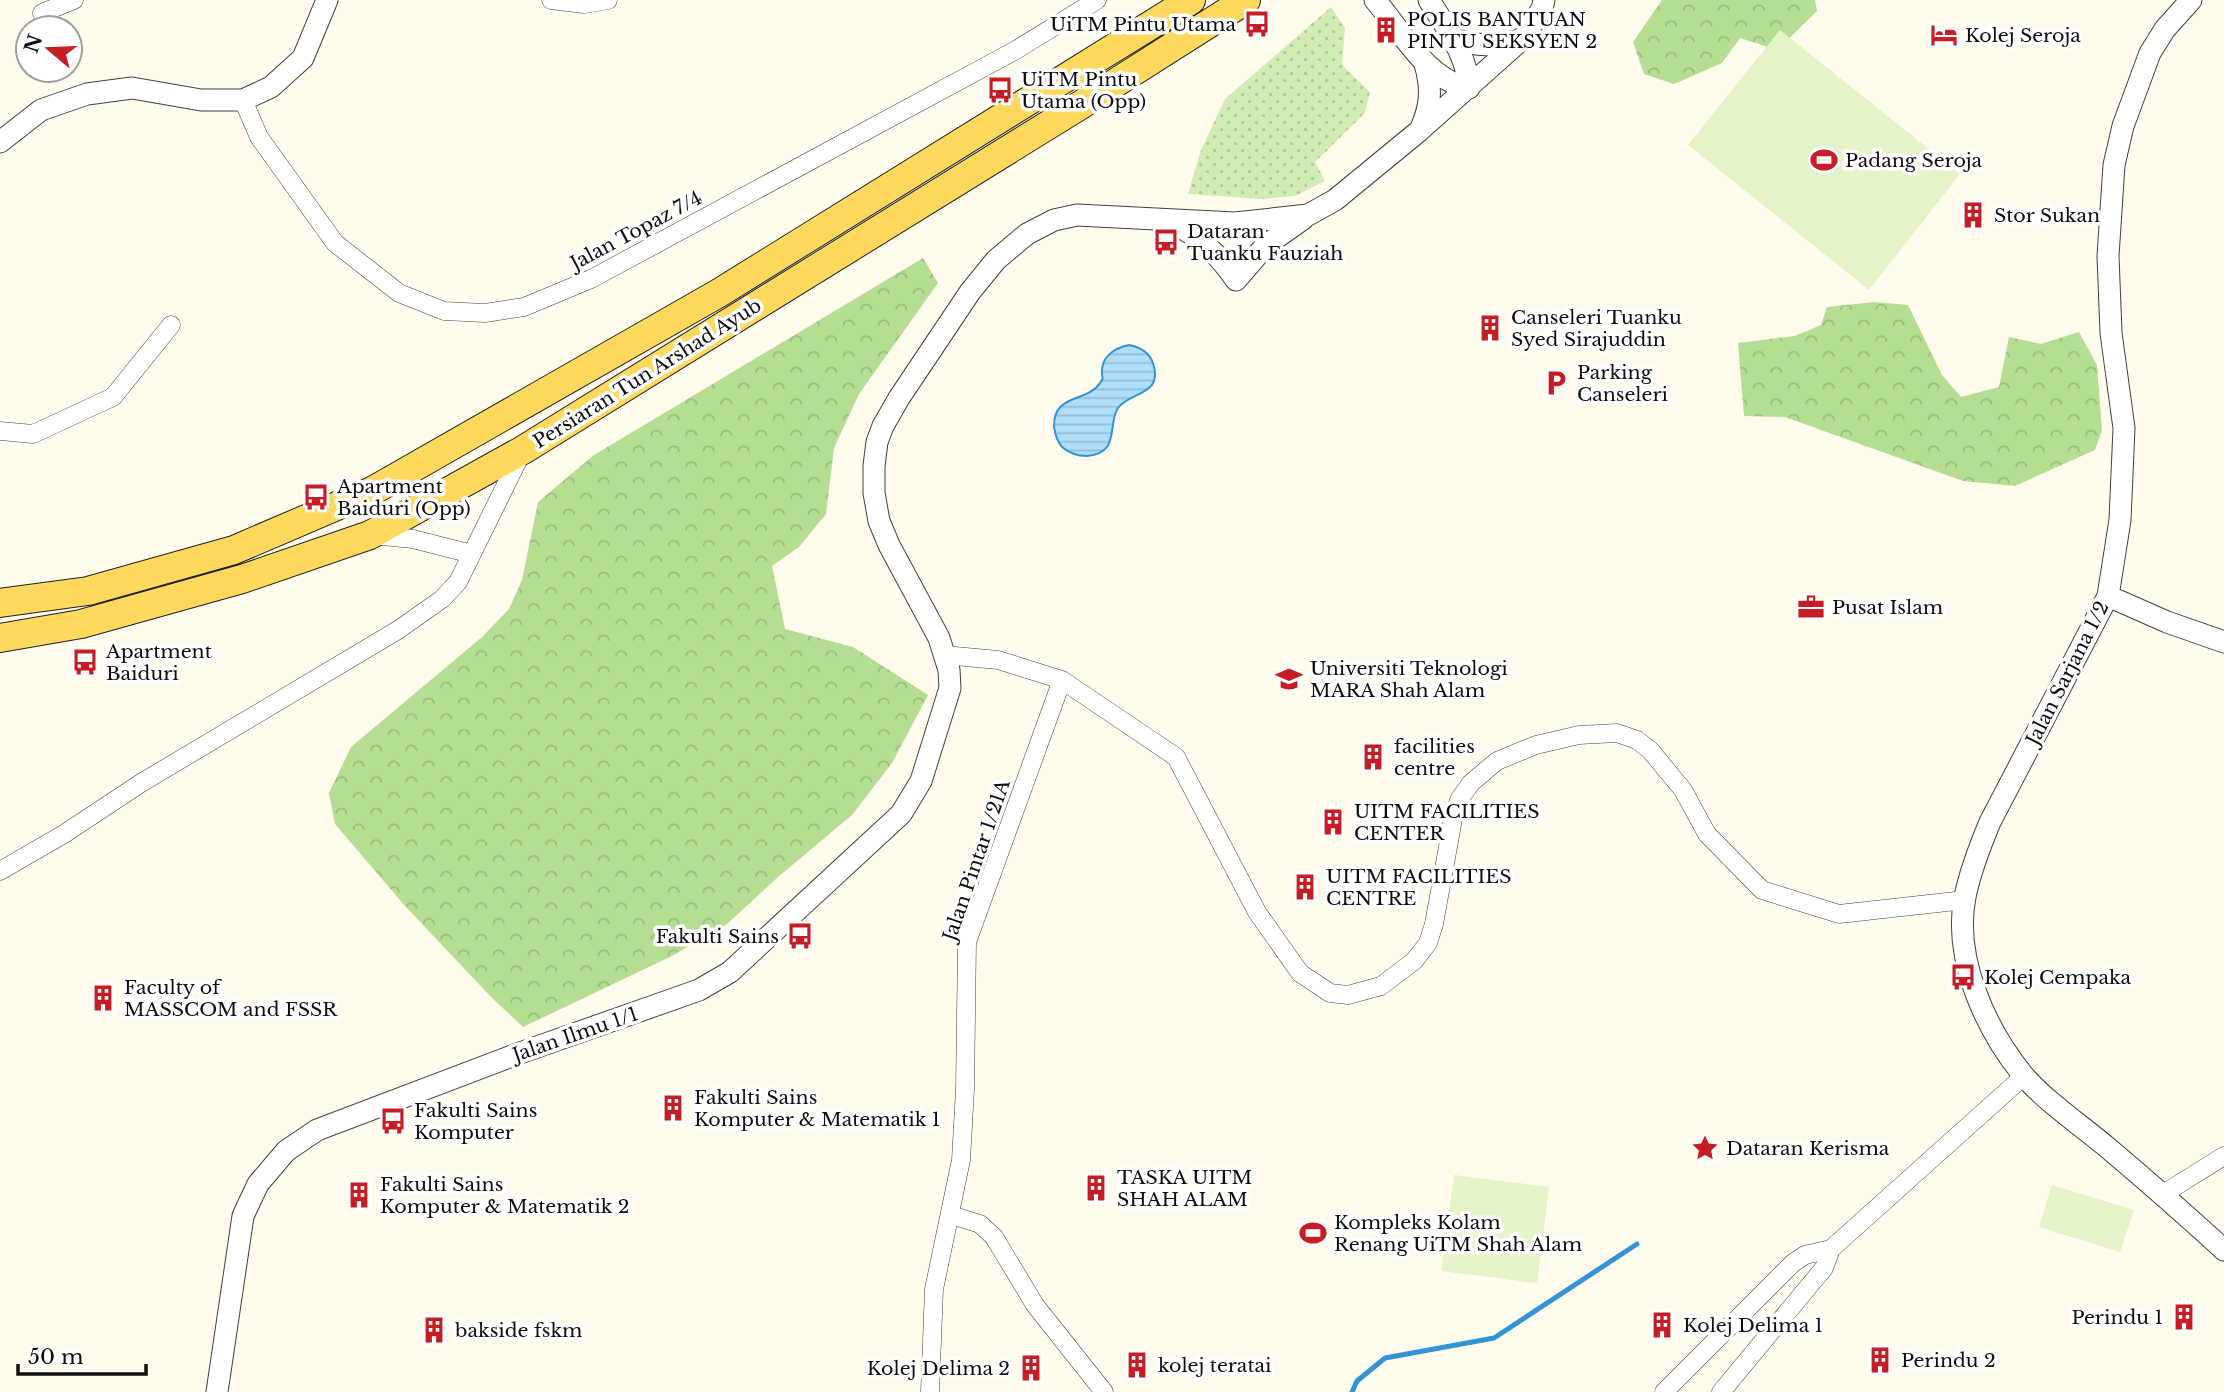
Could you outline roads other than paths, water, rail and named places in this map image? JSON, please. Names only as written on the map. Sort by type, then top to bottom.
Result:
[{"type":"main road","name":"Persiaran Tun Arshad Ayub","points":[[0,603],[88,592],[234,550],[374,490],[719,293],[1191,0]]},
{"type":"main road","name":"Persiaran Tun Arshad Ayub","points":[[0,638],[81,624],[242,579],[370,535],[523,450],[1246,0]]},
{"type":"street","points":[[42,13],[74,0]]},
{"type":"street","points":[[0,142],[41,110],[87,93],[132,88],[201,100],[243,100],[271,87],[303,58],[327,0]]},
{"type":"street","points":[[551,0],[584,4],[608,0]]},
{"type":"street","name":"Jalan Topaz 7/4","points":[[243,100],[259,137],[335,243],[399,293],[444,311],[485,313],[524,307],[591,279],[1016,50],[1097,0]]},
{"type":"street","points":[[1375,0],[1425,64],[1455,85],[1469,88]]},
{"type":"street","points":[[1429,0],[1468,70],[1469,88]]},
{"type":"street","points":[[1161,219],[1196,237],[1224,264],[1236,280],[1266,245],[1308,215],[1335,200],[1469,88],[1523,38],[1542,9],[1544,0]]},
{"type":"street","name":"Jalan Sarjana 1/2","points":[[2191,0],[2165,29],[2150,53],[2123,126],[2114,165],[2108,256],[2111,333],[2124,428],[2120,520],[2108,596],[1990,821],[1965,900],[1963,931],[1969,971],[1994,1029],[2024,1076],[2163,1194],[2224,1250]]},
{"type":"street","points":[[1453,39],[1478,46],[1491,46],[1523,38]]},
{"type":"street","points":[[1419,131],[1427,115],[1430,98],[1430,81],[1425,64]]},
{"type":"street","name":"Jalan Ilmu 1/1","points":[[217,1392],[243,1216],[258,1184],[286,1151],[317,1130],[520,1053],[699,990],[730,972],[901,814],[921,781],[950,688],[939,638],[879,521],[874,493],[877,442],[898,398],[970,292],[996,260],[1027,234],[1054,220],[1077,215],[1235,223],[1308,215]]},
{"type":"street","points":[[0,430],[33,435],[113,397],[171,325]]},
{"type":"street","points":[[0,871],[64,834],[141,783],[334,670],[442,599],[458,582],[523,450]]},
{"type":"street","points":[[370,535],[413,539],[472,554]]},
{"type":"street","points":[[2108,596],[2167,622],[2224,642]]},
{"type":"street","points":[[944,655],[998,660],[1062,680],[1176,757],[1257,912],[1300,973],[1330,993],[1348,995],[1381,986],[1414,961],[1428,943],[1434,924],[1453,819],[1459,800],[1471,783],[1497,761],[1536,745],[1579,735],[1617,733],[1637,740],[1650,750],[1683,790],[1707,834],[1762,890],[1839,914],[1965,900]]},
{"type":"street","name":"Jalan Pintar 1/21A","points":[[930,1392],[934,1289],[951,1215],[962,1146],[967,942],[1062,680]]},
{"type":"street","points":[[1721,1392],[1824,1268],[1831,1250],[2024,1076]]},
{"type":"street","points":[[2163,1194],[2224,1156]]},
{"type":"street","points":[[951,1215],[980,1224],[994,1237],[1035,1305],[1104,1392]]},
{"type":"street","points":[[1664,1392],[1793,1263],[1805,1255],[1831,1250]]},
{"type":"water","points":[[1129,345],[1147,353],[1153,363],[1154,382],[1118,408],[1109,444],[1105,449],[1098,454],[1087,456],[1067,451],[1062,447],[1054,430],[1055,416],[1059,409],[1065,403],[1094,389],[1103,378],[1102,367],[1106,358],[1118,348]]},
{"type":"waterway","points":[[1352,1392],[1357,1381],[1385,1358],[1494,1338],[1637,1244]]},
{"type":"place","name":"UiTM Pintu Utama","points":[[1257,24]]},
{"type":"place","name":"POLIS BANTUAN PINTU SEKSYEN 2","points":[[1386,30]]},
{"type":"place","name":"Kolej Seroja","points":[[1944,35]]},
{"type":"place","name":"UiTM Pintu Utama (Opp)","points":[[1000,90]]},
{"type":"place","name":"Padang Seroja","points":[[1824,160]]},
{"type":"place","name":"Stor Sukan","points":[[1973,215]]},
{"type":"place","name":"Dataran Tuanku Fauziah","points":[[1166,242]]},
{"type":"place","name":"Canseleri Tuanku Syed Sirajuddin","points":[[1490,328]]},
{"type":"place","name":"Parking Canseleri","points":[[1556,383]]},
{"type":"place","name":"Apartment Baiduri (Opp)","points":[[316,497]]},
{"type":"place","name":"Pusat Islam","points":[[1811,607]]},
{"type":"place","name":"Apartment Baiduri","points":[[85,662]]},
{"type":"place","name":"Universiti Teknologi MARA Shah Alam","points":[[1289,679]]},
{"type":"place","name":"facilities centre","points":[[1373,757]]},
{"type":"place","name":"UITM FACILITIES CENTER","points":[[1333,822]]},
{"type":"place","name":"UITM FACILITIES CENTRE","points":[[1305,887]]},
{"type":"place","name":"Fakulti Sains","points":[[800,936]]},
{"type":"place","name":"Kolej Cempaka","points":[[1963,977]]},
{"type":"place","name":"Faculty of MASSCOM and FSSR","points":[[103,998]]},
{"type":"place","name":"Fakulti Sains Komputer & Matematik 1","points":[[673,1108]]},
{"type":"place","name":"Fakulti Sains Komputer","points":[[393,1121]]},
{"type":"place","name":"Dataran Kerisma","points":[[1705,1148]]},
{"type":"place","name":"TASKA UITM SHAH ALAM","points":[[1096,1188]]},
{"type":"place","name":"Fakulti Sains Komputer & Matematik 2","points":[[359,1195]]},
{"type":"place","name":"Kompleks Kolam Renang UiTM Shah Alam","points":[[1313,1233]]},
{"type":"place","name":"Perindu 1","points":[[2184,1317]]},
{"type":"place","name":"Kolej Delima 1","points":[[1662,1325]]},
{"type":"place","name":"bakside fskm","points":[[434,1330]]},
{"type":"place","name":"Perindu 2","points":[[1880,1360]]},
{"type":"place","name":"kolej teratai","points":[[1137,1365]]},
{"type":"place","name":"Kolej Delima 2","points":[[1031,1368]]}]
